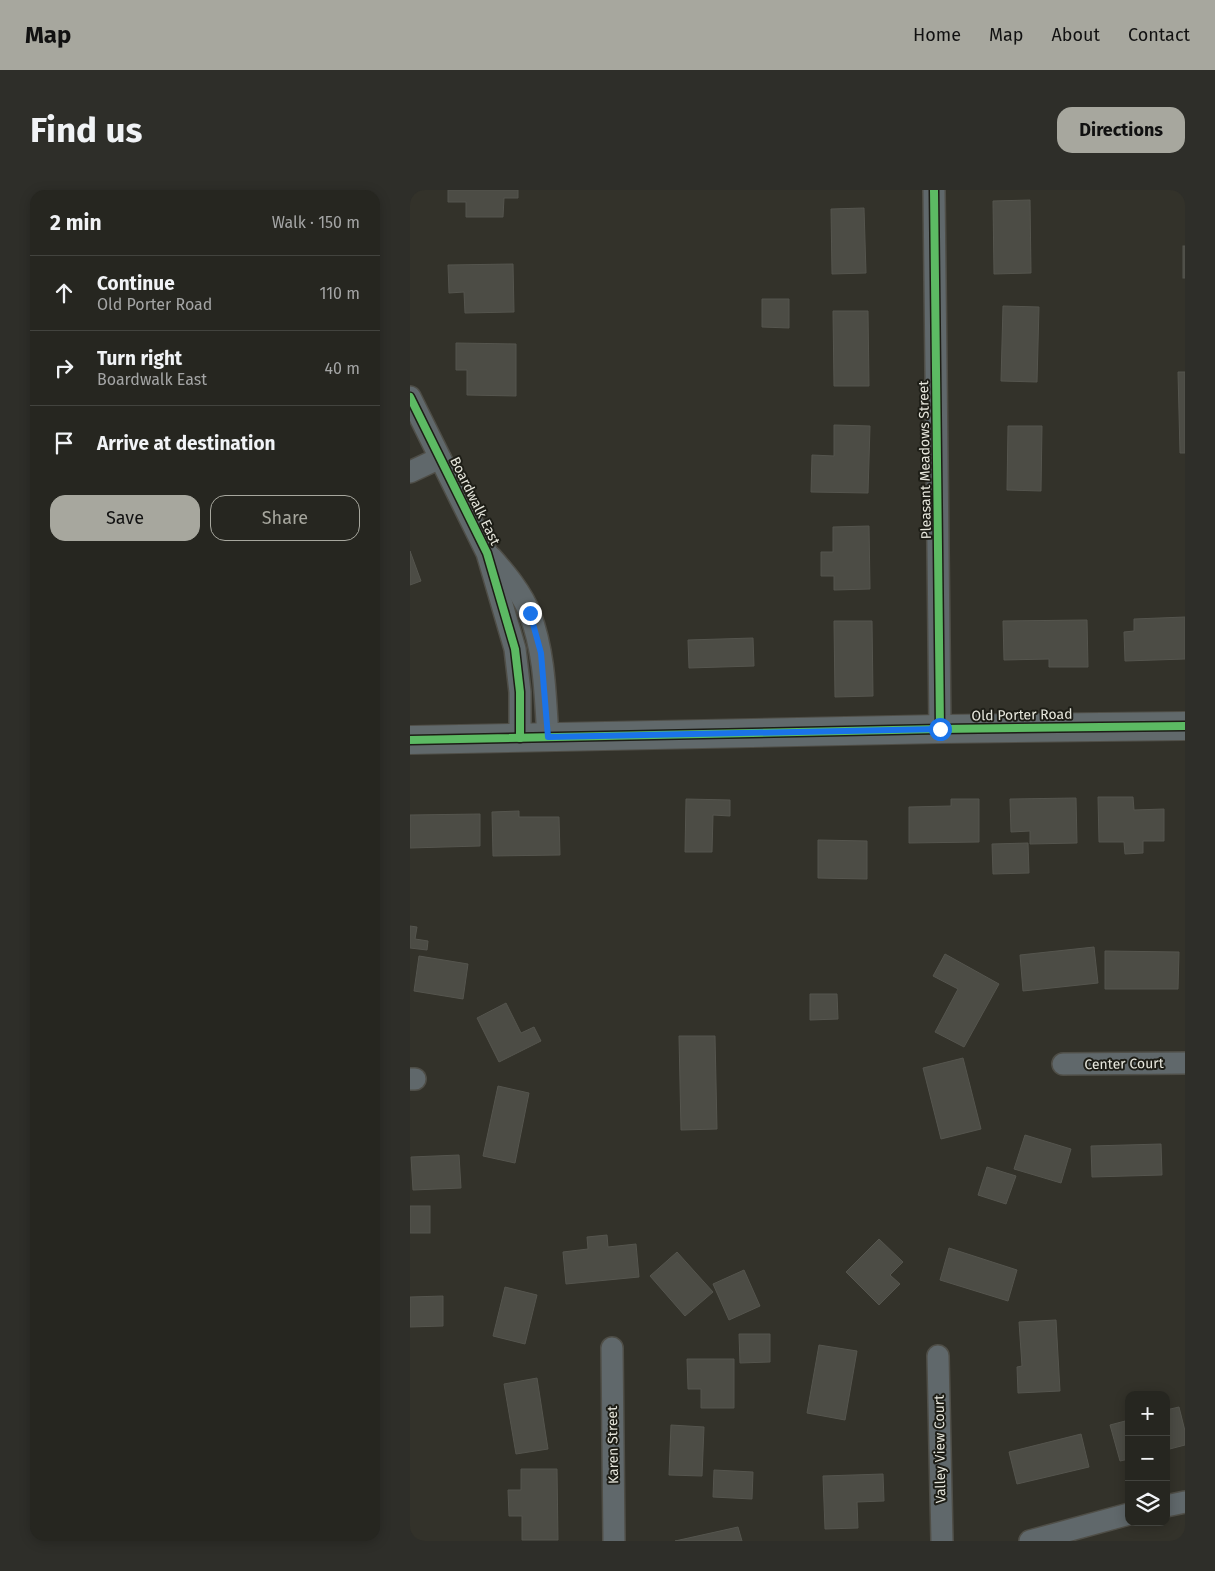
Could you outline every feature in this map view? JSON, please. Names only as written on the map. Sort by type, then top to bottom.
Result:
[{"type":"street","name":"Pleasant Meadows Street","points":[[934,190],[940,729]]},
{"type":"street","name":"Boardwalk East","points":[[410,398],[487,553],[515,649],[520,692],[520,738]]},
{"type":"street","points":[[410,472],[440,458]]},
{"type":"street","name":"Boardwalk East","points":[[487,553],[509,578],[530,613],[541,653],[548,737]]},
{"type":"street","name":"Old Porter Road","points":[[410,740],[1185,726]]},
{"type":"street","name":"Center Court","points":[[1063,1064],[1185,1063]]},
{"type":"street","name":"Karen Street","points":[[612,1348],[614,1541]]},
{"type":"street","name":"Valley View Court","points":[[938,1356],[942,1541]]},
{"type":"street","points":[[1170,1505],[1185,1502]]},
{"type":"street","points":[[1030,1541],[1125,1515]]},
{"type":"building","points":[[448,190],[518,190],[518,198],[504,198],[503,217],[466,217],[466,202],[448,202]]},
{"type":"building","points":[[1030,200],[1031,273],[994,274],[993,201]]},
{"type":"building","points":[[864,208],[866,273],[832,274],[831,209]]},
{"type":"building","points":[[1183,246],[1185,246],[1185,278],[1183,278]]},
{"type":"building","points":[[513,264],[514,312],[465,313],[464,292],[449,293],[448,265]]},
{"type":"building","points":[[762,299],[789,299],[789,328],[762,327]]},
{"type":"building","points":[[1003,306],[1039,307],[1037,382],[1001,381]]},
{"type":"building","points":[[833,311],[868,311],[869,386],[834,386]]},
{"type":"building","points":[[456,343],[516,344],[516,396],[467,395],[467,370],[456,370]]},
{"type":"building","points":[[1178,372],[1185,372],[1185,453],[1180,453]]},
{"type":"building","points":[[834,425],[870,426],[868,493],[811,492],[812,455],[834,456]]},
{"type":"building","points":[[1008,426],[1042,426],[1041,491],[1007,490]]},
{"type":"building","points":[[869,526],[870,589],[834,590],[834,576],[821,576],[821,552],[833,552],[833,527]]},
{"type":"building","points":[[410,551],[421,581],[410,585]]},
{"type":"building","points":[[1185,617],[1185,659],[1125,661],[1124,632],[1134,631],[1134,619]]},
{"type":"building","points":[[1087,620],[1088,667],[1049,667],[1049,659],[1004,660],[1003,621]]},
{"type":"building","points":[[834,621],[872,621],[873,696],[835,697]]},
{"type":"building","points":[[753,638],[754,666],[689,668],[688,640]]},
{"type":"building","points":[[1098,797],[1133,797],[1134,810],[1164,809],[1164,841],[1143,841],[1143,853],[1125,854],[1124,842],[1099,842]]},
{"type":"building","points":[[1076,798],[1077,843],[1030,844],[1030,831],[1011,832],[1010,799]]},
{"type":"building","points":[[686,799],[730,800],[730,816],[713,815],[712,852],[685,852]]},
{"type":"building","points":[[951,799],[979,799],[979,842],[909,843],[909,807],[951,806]]},
{"type":"building","points":[[519,811],[519,817],[559,817],[560,855],[493,856],[492,812]]},
{"type":"building","points":[[480,814],[480,846],[410,848],[410,815]]},
{"type":"building","points":[[818,840],[867,841],[867,879],[818,878]]},
{"type":"building","points":[[1028,843],[1029,873],[993,874],[992,844]]},
{"type":"building","points":[[410,926],[417,927],[415,939],[428,941],[427,950],[410,948]]},
{"type":"building","points":[[1094,947],[1098,983],[1023,991],[1020,955]]},
{"type":"building","points":[[1105,951],[1179,952],[1178,989],[1105,989]]},
{"type":"building","points":[[945,954],[999,984],[964,1047],[935,1032],[958,989],[933,976]]},
{"type":"building","points":[[419,956],[468,964],[463,999],[414,991]]},
{"type":"building","points":[[810,994],[837,994],[838,1019],[810,1020]]},
{"type":"building","points":[[506,1003],[521,1033],[534,1027],[541,1041],[499,1062],[477,1018]]},
{"type":"building","points":[[679,1036],[715,1036],[717,1129],[681,1130]]},
{"type":"building","points":[[963,1058],[981,1129],[941,1139],[923,1068]]},
{"type":"building","points":[[498,1086],[529,1093],[515,1163],[483,1156]]},
{"type":"building","points":[[1025,1135],[1071,1149],[1061,1183],[1014,1169]]},
{"type":"building","points":[[1161,1144],[1162,1175],[1092,1177],[1091,1146]]},
{"type":"building","points":[[459,1155],[461,1188],[413,1190],[411,1157]]},
{"type":"building","points":[[987,1167],[1016,1176],[1006,1204],[978,1195]]},
{"type":"building","points":[[410,1206],[430,1206],[430,1233],[410,1233]]},
{"type":"building","points":[[607,1235],[608,1247],[636,1244],[639,1277],[566,1284],[563,1252],[588,1249],[587,1237]]},
{"type":"building","points":[[879,1239],[903,1262],[890,1275],[900,1284],[879,1305],[846,1272]]},
{"type":"building","points":[[949,1248],[1017,1270],[1008,1301],[940,1280]]},
{"type":"building","points":[[677,1252],[713,1292],[685,1316],[650,1276]]},
{"type":"building","points":[[744,1270],[760,1306],[729,1320],[713,1284]]},
{"type":"building","points":[[505,1287],[537,1295],[525,1344],[493,1336]]},
{"type":"building","points":[[443,1296],[443,1326],[410,1327],[410,1297]]},
{"type":"building","points":[[1056,1320],[1060,1391],[1018,1393],[1017,1367],[1022,1366],[1019,1322]]},
{"type":"building","points":[[739,1334],[770,1334],[770,1362],[740,1363]]},
{"type":"building","points":[[819,1345],[857,1351],[845,1420],[807,1413]]},
{"type":"building","points":[[687,1359],[734,1359],[734,1408],[701,1408],[701,1389],[688,1389]]},
{"type":"building","points":[[537,1378],[548,1449],[516,1454],[504,1384]]},
{"type":"building","points":[[1179,1407],[1185,1431],[1185,1445],[1170,1449],[1170,1436],[1170,1409]]},
{"type":"building","points":[[1125,1421],[1125,1460],[1120,1461],[1110,1425]]},
{"type":"building","points":[[671,1425],[704,1427],[702,1476],[669,1475]]},
{"type":"building","points":[[1081,1434],[1089,1467],[1017,1484],[1009,1452]]},
{"type":"building","points":[[521,1469],[557,1469],[558,1540],[522,1540],[522,1516],[509,1516],[508,1490],[521,1490]]},
{"type":"building","points":[[714,1470],[753,1472],[752,1499],[713,1497]]},
{"type":"building","points":[[883,1474],[884,1501],[857,1502],[858,1528],[825,1529],[823,1476]]},
{"type":"building","points":[[738,1527],[742,1541],[675,1541]]},
{"type":"cycle path","points":[[934,190],[940,729]]},
{"type":"cycle path","points":[[410,397],[487,553],[515,649],[520,692],[520,738]]},
{"type":"cycle path","points":[[410,740],[1185,726]]},
{"type":"route","points":[[530,613],[541,653],[548,737],[940,729]]}]
